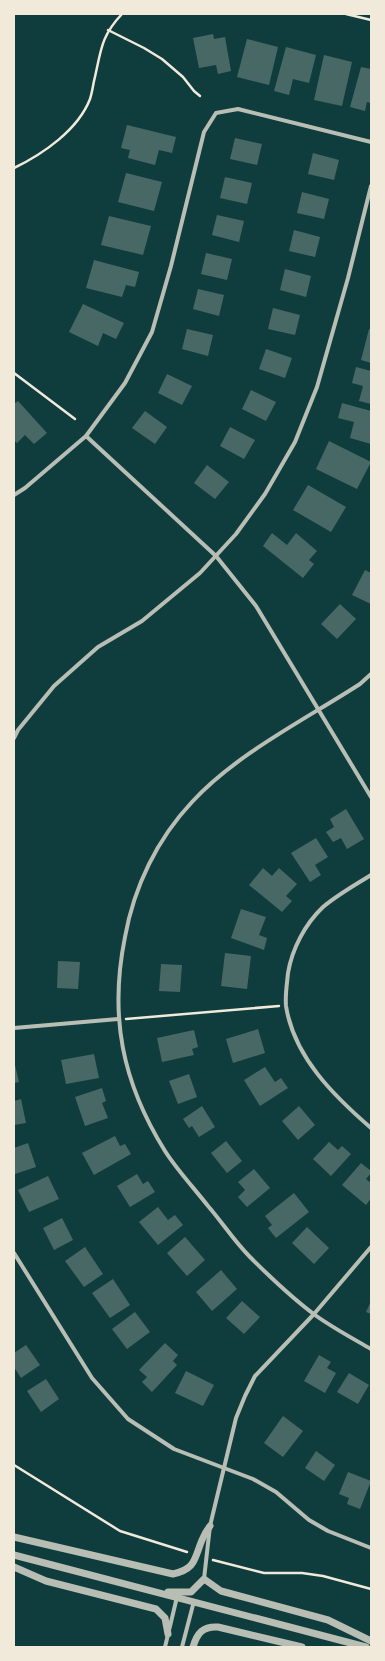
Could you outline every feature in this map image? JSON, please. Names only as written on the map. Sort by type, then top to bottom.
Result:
[{"type":"street","points":[[14,495],[25,488],[86,436],[125,383],[152,332],[171,266],[204,132],[216,113],[238,109],[371,142]]},
{"type":"street","points":[[14,738],[18,730],[54,686],[98,647],[147,616],[182,588],[216,556],[236,534],[265,494],[295,442],[318,387],[348,278],[371,186]]},
{"type":"street","points":[[86,436],[216,556],[256,606],[371,797]]},
{"type":"street","points":[[371,674],[360,684],[320,710],[254,750],[221,774],[192,802],[163,840],[140,881],[129,917],[121,953],[118,986],[118,1019],[126,1064],[139,1103],[166,1152],[248,1256],[314,1314],[334,1328],[371,1349]]},
{"type":"street","points":[[371,875],[323,908],[301,934],[290,959],[286,989],[286,1006],[290,1022],[301,1050],[322,1081],[348,1108],[371,1128]]},
{"type":"street","points":[[14,1028],[118,1019]]},
{"type":"street","points":[[160,1593],[191,1592],[204,1578],[210,1526],[236,1418],[255,1376],[314,1314],[371,1247]]},
{"type":"street","points":[[14,1254],[92,1378],[128,1419],[174,1449],[253,1479],[276,1492],[309,1520],[328,1531],[371,1548]]},
{"type":"street","points":[[14,1536],[173,1574],[189,1568],[197,1555],[202,1540],[210,1526]]},
{"type":"street","points":[[14,1555],[366,1647]]},
{"type":"street","points":[[14,1567],[46,1581],[156,1609],[165,1618],[168,1634]]},
{"type":"street","points":[[204,1578],[221,1591],[328,1620],[371,1641]]},
{"type":"street","points":[[165,1647],[177,1597]]},
{"type":"street","points":[[182,1647],[194,1602]]},
{"type":"street","points":[[193,1647],[198,1634],[203,1629],[210,1626],[218,1626],[302,1647]]},
{"type":"path","points":[[14,168],[47,149],[65,134],[80,116],[90,99],[102,44],[108,30],[122,14]]},
{"type":"path","points":[[346,14],[371,20]]},
{"type":"path","points":[[108,30],[162,59],[183,77],[200,96]]},
{"type":"path","points":[[14,373],[76,419]]},
{"type":"path","points":[[118,1019],[286,1006]]},
{"type":"path","points":[[14,1465],[120,1531],[190,1553]]},
{"type":"path","points":[[214,1561],[264,1573],[302,1573],[324,1576],[371,1589]]},
{"type":"building","points":[[213,34],[214,39],[225,37],[231,71],[218,74],[216,65],[199,68],[193,38]]},
{"type":"building","points":[[247,39],[278,47],[269,85],[237,77]]},
{"type":"building","points":[[286,47],[316,55],[309,83],[293,79],[289,95],[274,91]]},
{"type":"building","points":[[324,55],[352,62],[342,106],[314,100]]},
{"type":"building","points":[[361,67],[371,69],[371,103],[367,102],[365,111],[350,107]]},
{"type":"building","points":[[127,125],[176,137],[172,153],[159,150],[155,165],[128,158],[130,150],[121,148]]},
{"type":"building","points":[[235,138],[262,144],[257,165],[230,159]]},
{"type":"building","points":[[313,153],[339,160],[334,180],[308,174]]},
{"type":"building","points":[[126,173],[162,182],[154,211],[118,202]]},
{"type":"building","points":[[225,177],[252,183],[247,204],[220,198]]},
{"type":"building","points":[[302,192],[329,199],[324,219],[297,213]]},
{"type":"building","points":[[217,215],[244,221],[239,242],[212,235]]},
{"type":"building","points":[[109,216],[151,226],[143,255],[101,245]]},
{"type":"building","points":[[294,230],[320,237],[315,257],[289,251]]},
{"type":"building","points":[[206,253],[232,259],[227,280],[201,274]]},
{"type":"building","points":[[94,260],[139,272],[135,287],[126,285],[122,297],[86,288]]},
{"type":"building","points":[[285,269],[311,276],[306,297],[280,290]]},
{"type":"building","points":[[198,289],[224,295],[219,316],[193,309]]},
{"type":"building","points":[[83,304],[124,323],[116,339],[103,333],[98,346],[69,332]]},
{"type":"building","points":[[273,308],[300,315],[295,335],[268,329]]},
{"type":"building","points":[[187,329],[213,335],[208,356],[182,349]]},
{"type":"building","points":[[369,329],[371,330],[371,363],[361,360]]},
{"type":"building","points":[[266,349],[292,358],[285,378],[259,369]]},
{"type":"building","points":[[356,367],[371,371],[371,404],[359,401],[363,386],[352,383]]},
{"type":"building","points":[[167,374],[192,386],[182,405],[158,393]]},
{"type":"building","points":[[251,390],[276,402],[266,421],[242,409]]},
{"type":"building","points":[[18,401],[47,433],[34,444],[25,435],[17,443],[14,440],[14,404]]},
{"type":"building","points":[[342,403],[371,411],[371,444],[350,438],[354,422],[338,418]]},
{"type":"building","points":[[145,411],[167,427],[155,444],[132,428]]},
{"type":"building","points":[[230,427],[255,440],[244,459],[220,446]]},
{"type":"building","points":[[329,441],[371,462],[357,489],[316,469]]},
{"type":"building","points":[[207,465],[229,482],[215,499],[194,483]]},
{"type":"building","points":[[308,485],[346,507],[331,532],[293,510]]},
{"type":"building","points":[[272,533],[287,545],[296,533],[317,551],[309,560],[314,564],[303,578],[263,546]]},
{"type":"building","points":[[365,570],[371,573],[371,604],[352,595]]},
{"type":"building","points":[[340,604],[356,619],[337,639],[321,624]]},
{"type":"building","points":[[346,809],[364,839],[347,849],[341,838],[333,842],[326,832],[334,827],[330,819]]},
{"type":"building","points":[[316,838],[328,857],[315,865],[321,875],[310,882],[291,853]]},
{"type":"building","points":[[263,868],[272,876],[279,868],[297,884],[286,896],[292,901],[282,912],[249,885]]},
{"type":"building","points":[[241,909],[266,917],[259,935],[267,938],[264,950],[231,938]]},
{"type":"building","points":[[225,953],[251,956],[247,989],[221,986]]},
{"type":"building","points":[[58,961],[80,962],[78,989],[57,988]]},
{"type":"building","points":[[161,964],[182,965],[180,992],[159,991]]},
{"type":"building","points":[[258,1029],[265,1053],[233,1063],[226,1039]]},
{"type":"building","points":[[194,1030],[198,1047],[192,1049],[194,1055],[162,1062],[157,1038]]},
{"type":"building","points":[[94,1054],[99,1078],[66,1084],[61,1060]]},
{"type":"building","points":[[14,1061],[19,1082],[14,1083]]},
{"type":"building","points":[[265,1067],[275,1082],[281,1078],[288,1088],[260,1106],[244,1080]]},
{"type":"building","points":[[189,1074],[197,1097],[178,1104],[169,1081]]},
{"type":"building","points":[[102,1088],[106,1101],[102,1103],[108,1118],[85,1126],[75,1097]]},
{"type":"building","points":[[21,1099],[26,1123],[14,1125],[14,1101]]},
{"type":"building","points":[[202,1106],[215,1127],[199,1137],[192,1126],[189,1128],[183,1119]]},
{"type":"building","points":[[299,1106],[315,1125],[298,1140],[282,1121]]},
{"type":"building","points":[[115,1136],[120,1146],[125,1144],[131,1154],[94,1175],[82,1153]]},
{"type":"building","points":[[226,1141],[242,1161],[227,1173],[211,1153]]},
{"type":"building","points":[[329,1142],[338,1150],[342,1146],[351,1154],[331,1176],[313,1159]]},
{"type":"building","points":[[28,1143],[36,1167],[15,1174],[14,1148]]},
{"type":"building","points":[[361,1163],[371,1171],[366,1179],[371,1183],[371,1198],[366,1205],[342,1185]]},
{"type":"building","points":[[254,1169],[270,1188],[247,1207],[238,1197],[245,1190],[238,1182]]},
{"type":"building","points":[[137,1174],[143,1184],[148,1181],[155,1192],[130,1207],[117,1186]]},
{"type":"building","points":[[48,1176],[59,1199],[29,1212],[18,1190]]},
{"type":"building","points":[[294,1193],[309,1212],[276,1238],[268,1228],[272,1225],[265,1216]]},
{"type":"building","points":[[158,1207],[168,1220],[175,1215],[183,1225],[158,1245],[139,1222]]},
{"type":"building","points":[[62,1218],[73,1240],[54,1250],[43,1228]]},
{"type":"building","points":[[307,1227],[329,1248],[314,1264],[292,1243]]},
{"type":"building","points":[[185,1237],[205,1260],[187,1276],[167,1253]]},
{"type":"building","points":[[85,1247],[103,1274],[84,1287],[65,1261]]},
{"type":"building","points":[[221,1270],[237,1289],[212,1311],[196,1292]]},
{"type":"building","points":[[113,1279],[130,1305],[110,1318],[92,1293]]},
{"type":"building","points":[[242,1301],[260,1317],[244,1334],[226,1318]]},
{"type":"building","points":[[371,1301],[371,1314],[366,1312]]},
{"type":"building","points":[[135,1312],[150,1332],[127,1349],[112,1329]]},
{"type":"building","points":[[165,1343],[178,1355],[173,1361],[177,1365],[152,1392],[142,1382],[147,1377],[139,1370]]},
{"type":"building","points":[[26,1345],[40,1365],[21,1378],[14,1367],[14,1353]]},
{"type":"building","points":[[319,1355],[331,1362],[327,1368],[336,1373],[325,1393],[304,1381]]},
{"type":"building","points":[[186,1371],[214,1385],[203,1406],[175,1393]]},
{"type":"building","points":[[349,1373],[369,1385],[358,1404],[337,1392]]},
{"type":"building","points":[[46,1379],[59,1399],[41,1412],[27,1391]]},
{"type":"building","points":[[283,1416],[303,1431],[283,1457],[264,1443]]},
{"type":"building","points":[[316,1451],[335,1465],[324,1481],[305,1468]]},
{"type":"building","points":[[348,1472],[371,1481],[360,1509],[347,1504],[349,1498],[339,1494]]}]
